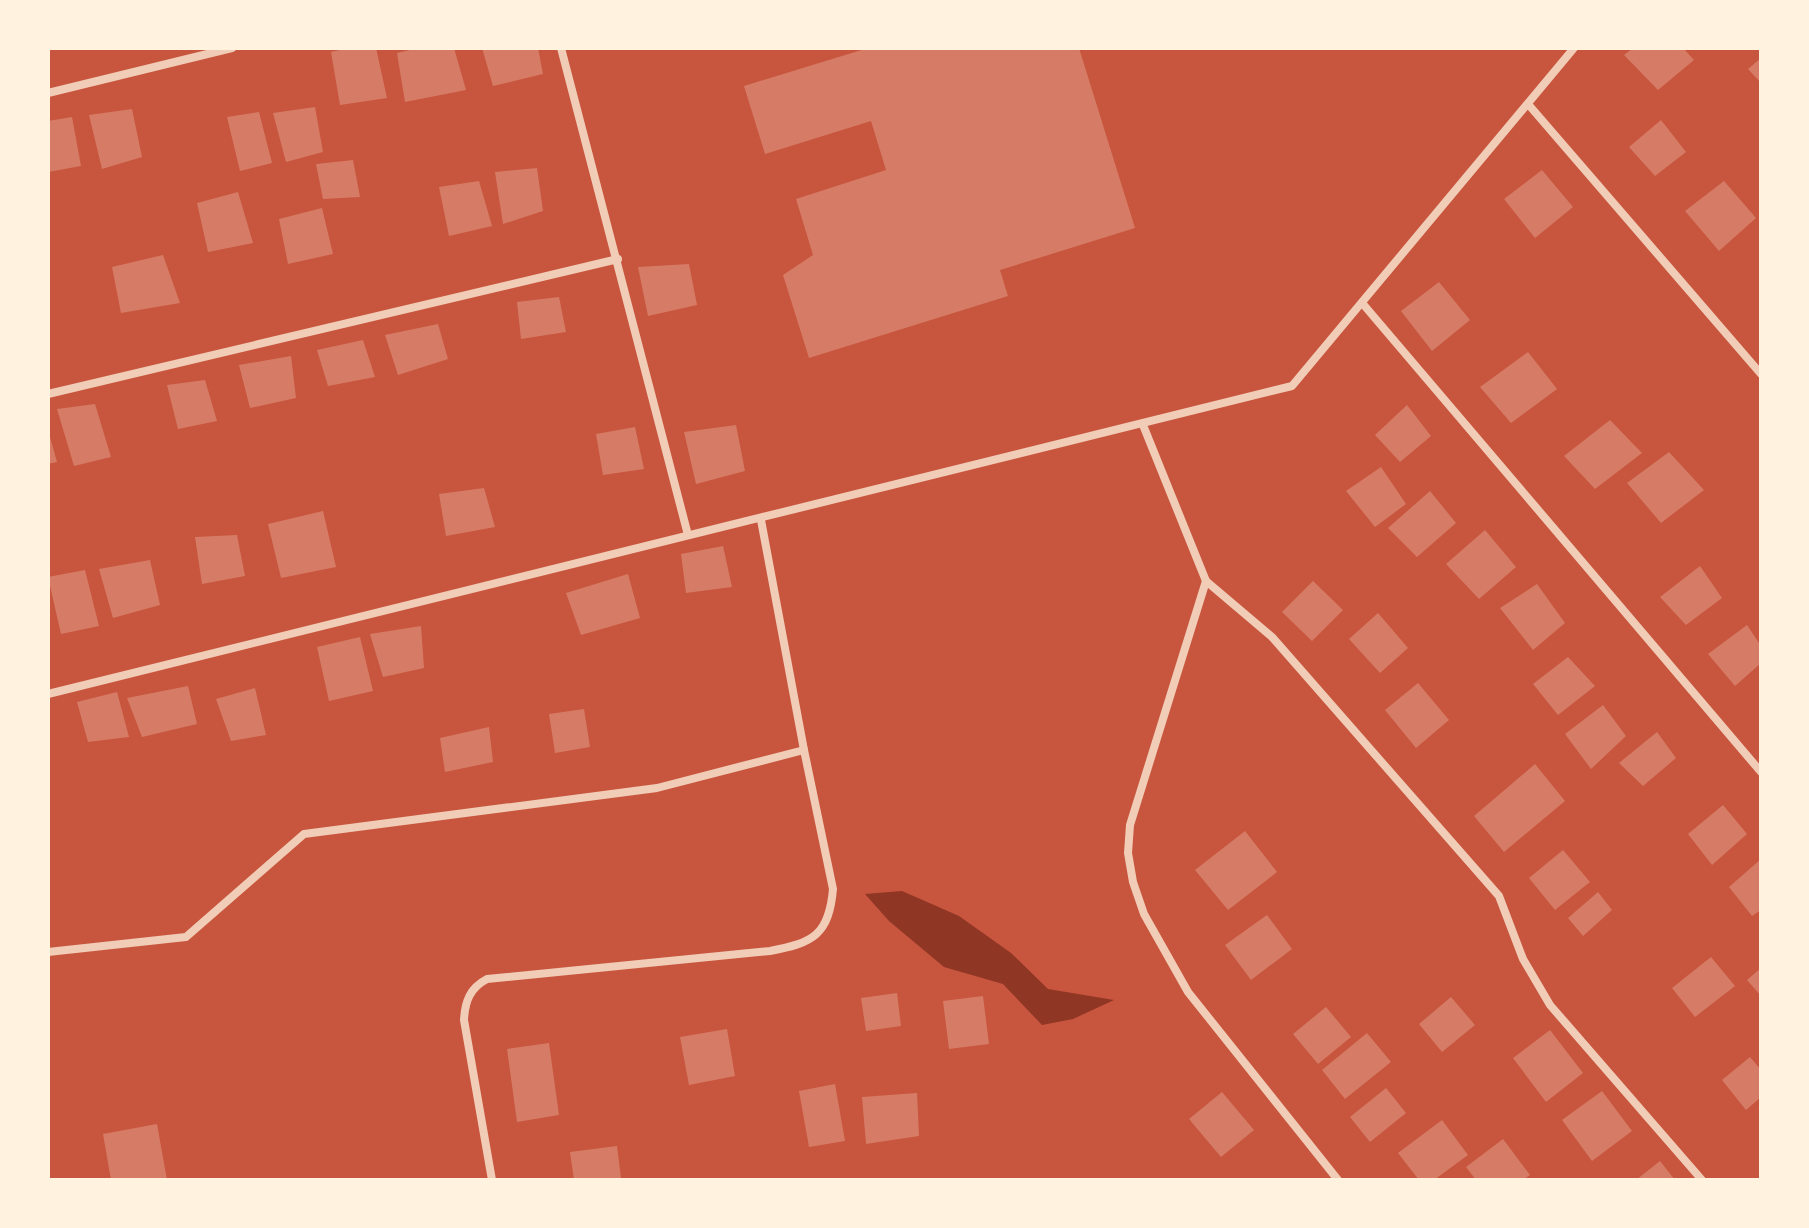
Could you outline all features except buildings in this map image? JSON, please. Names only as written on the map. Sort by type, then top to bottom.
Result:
[{"type":"street","points":[[48,93],[232,48]]},
{"type":"street","points":[[561,48],[688,535]]},
{"type":"street","points":[[48,694],[688,535],[761,520],[1292,386],[1574,48]]},
{"type":"street","points":[[1528,104],[1761,374]]},
{"type":"street","points":[[48,394],[618,259]]},
{"type":"street","points":[[1363,304],[1761,772]]},
{"type":"street","points":[[1143,425],[1206,581],[1272,637],[1499,896],[1523,959],[1550,1005],[1702,1180]]},
{"type":"street","points":[[492,1180],[464,1020],[465,1007],[476,985],[487,979],[770,951],[800,945],[819,934],[831,911],[833,889],[761,520]]},
{"type":"street","points":[[1206,581],[1130,825],[1128,853],[1133,882],[1144,914],[1188,992],[1338,1180]]},
{"type":"street","points":[[48,952],[186,937],[304,834],[657,788],[804,750]]},
{"type":"shaded area","points":[[902,891],[959,916],[1011,953],[1048,989],[1114,1000],[1073,1019],[1042,1025],[1003,984],[944,967],[889,921],[865,894]]}]
